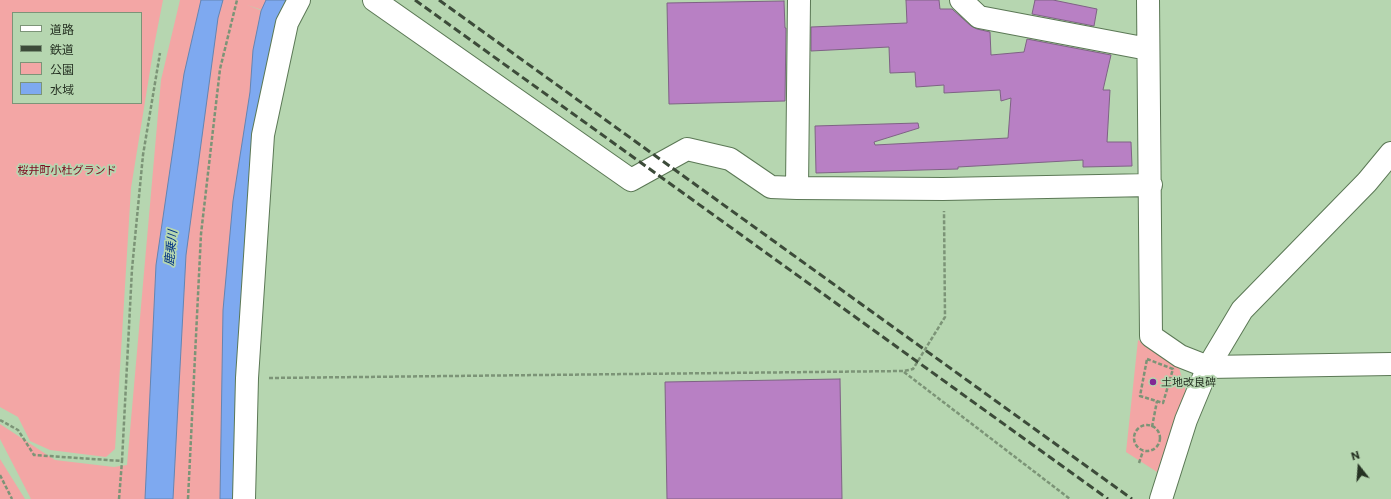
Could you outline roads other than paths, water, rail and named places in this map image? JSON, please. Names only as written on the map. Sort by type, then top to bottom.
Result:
[{"type":"street","points":[[244,499],[247,378],[263,135],[287,23],[299,0]]},
{"type":"street","points":[[374,0],[631,180],[687,150],[730,159],[772,187],[943,189],[1150,185]]},
{"type":"street","points":[[797,188],[799,0]]},
{"type":"street","points":[[961,0],[979,17],[1148,49]]},
{"type":"street","points":[[1148,0],[1151,336],[1180,356],[1208,367],[1391,364]]},
{"type":"street","points":[[1161,499],[1186,420],[1208,367],[1242,310],[1367,182],[1391,152]]},
{"type":"water","name":"鹿乗川","points":[[201,0],[223,0],[218,18],[186,255],[173,499],[145,499],[156,265],[184,74]]},
{"type":"water","points":[[266,0],[291,0],[282,15],[240,499],[220,499],[223,310],[233,201],[250,92],[253,50],[261,11]]},
{"type":"railway","points":[[415,0],[1108,499]]},
{"type":"railway","points":[[439,0],[1132,499]]},
{"type":"place","name":"土地改良碑","points":[[1153,382]]},
{"type":"park label","name":"桜井町小杜グランド","points":[[67,170]]}]
